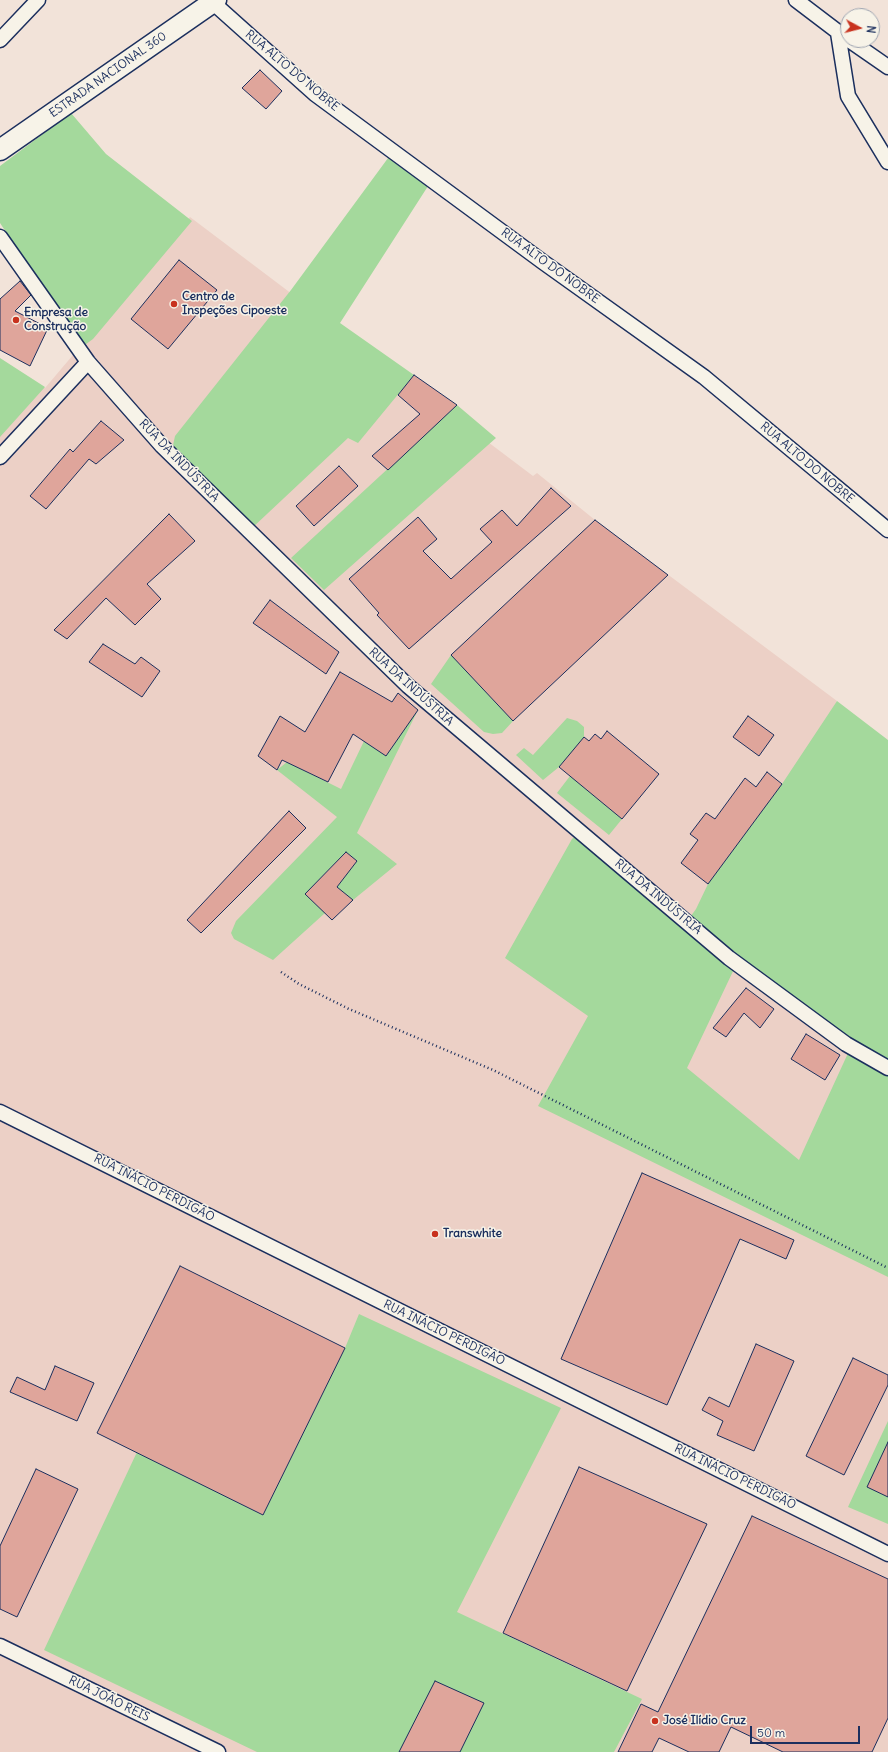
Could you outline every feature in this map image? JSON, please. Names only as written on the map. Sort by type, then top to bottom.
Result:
[{"type":"main road","name":"ESTRADA NACIONAL 360","points":[[0,150],[213,1]]},
{"type":"street","points":[[0,40],[38,0]]},
{"type":"street","points":[[796,0],[840,34]]},
{"type":"street","name":"RUA ALTO DO NOBRE","points":[[213,1],[314,94],[543,262],[704,377],[888,530]]},
{"type":"street","points":[[846,48],[848,96],[888,162]]},
{"type":"street","points":[[860,48],[888,67]]},
{"type":"street","name":"RUA DA INDÚSTRIA","points":[[0,237],[88,362],[162,446],[408,686],[729,958],[846,1044],[888,1068]]},
{"type":"street","points":[[0,457],[88,362]]},
{"type":"street","name":"RUA INÁCIO PERDIGÃO","points":[[0,1112],[888,1554]]},
{"type":"street","name":"RUA JOÃO REIS","points":[[0,1646],[218,1752]]},
{"type":"path","points":[[281,972],[299,984],[349,1009],[493,1070],[888,1268]]},
{"type":"shaded area","points":[[190,217],[533,476],[537,473],[595,520],[837,701],[835,705],[888,750],[888,1752],[0,1752],[0,370],[45,388]]},
{"type":"green space","points":[[71,113],[106,154],[192,221],[93,339],[82,347],[0,223],[0,166]]},
{"type":"green space","points":[[391,154],[430,183],[340,323],[414,375],[358,443],[348,438],[251,529],[172,450],[175,436],[291,290]]},
{"type":"green space","points":[[0,358],[45,387],[0,437]]},
{"type":"green space","points":[[457,405],[496,438],[324,590],[291,558]]},
{"type":"green space","points":[[451,655],[513,721],[502,733],[493,734],[484,732],[431,684]]},
{"type":"green space","points":[[837,701],[888,740],[888,1068],[688,920],[696,909],[708,884],[782,784]]},
{"type":"green space","points":[[418,710],[357,833],[397,864],[353,900],[337,887],[357,861],[346,852],[305,894],[325,913],[273,960],[234,939],[231,933],[236,921],[337,817],[277,770],[287,762],[341,789],[364,741],[386,756]]},
{"type":"green space","points":[[567,718],[577,721],[584,727],[584,737],[559,767],[543,780],[516,755],[524,748],[533,755]]},
{"type":"green space","points":[[570,776],[622,819],[609,835],[557,793]]},
{"type":"green space","points":[[577,834],[736,965],[687,1068],[799,1160],[849,1051],[888,1075],[888,1277],[538,1106],[588,1016],[505,958],[572,839]]},
{"type":"green space","points":[[359,1314],[561,1408],[457,1612],[642,1699],[614,1752],[257,1752],[44,1650],[137,1452],[263,1515],[345,1348]]},
{"type":"green space","points":[[888,1421],[888,1524],[848,1507]]},
{"type":"building","points":[[260,70],[282,91],[266,109],[242,88]]},
{"type":"building","name":"Centro de Inspeções Cipoeste","points":[[179,260],[217,290],[168,349],[131,319]]},
{"type":"building","name":"Empresa de Construção","points":[[20,281],[31,295],[15,311],[48,328],[30,366],[0,350],[0,299]]},
{"type":"building","points":[[414,375],[457,405],[388,470],[372,456],[420,414],[398,395]]},
{"type":"building","points":[[101,421],[124,440],[96,464],[89,459],[46,509],[30,496],[70,449],[73,452]]},
{"type":"building","points":[[339,466],[358,486],[314,526],[296,506]]},
{"type":"building","points":[[551,488],[571,506],[409,649],[377,615],[379,613],[349,579],[418,517],[437,539],[423,551],[451,579],[492,542],[480,529],[502,510],[517,526]]},
{"type":"building","points":[[169,514],[195,541],[147,584],[161,599],[135,625],[106,598],[67,639],[54,630]]},
{"type":"building","points":[[595,520],[668,575],[513,721],[451,655]]},
{"type":"building","points":[[270,600],[339,652],[326,674],[253,623]]},
{"type":"building","points":[[103,644],[135,664],[141,657],[160,671],[142,697],[89,662]]},
{"type":"building","points":[[340,672],[392,702],[398,693],[418,710],[386,756],[353,734],[328,782],[282,760],[277,770],[258,756],[280,716],[305,732]]},
{"type":"building","points":[[748,716],[774,735],[759,756],[733,737]]},
{"type":"building","points":[[607,731],[659,774],[622,819],[559,767],[584,737],[589,741],[595,734],[601,739]]},
{"type":"building","points":[[767,772],[782,784],[708,884],[681,863],[698,840],[690,834],[706,813],[715,819],[745,778],[756,787]]},
{"type":"building","points":[[289,811],[306,828],[201,933],[187,920]]},
{"type":"building","points":[[346,852],[357,861],[337,887],[353,900],[332,920],[305,894]]},
{"type":"building","points":[[746,988],[774,1009],[760,1028],[744,1013],[726,1037],[713,1028]]},
{"type":"building","points":[[806,1034],[840,1055],[825,1080],[791,1059]]},
{"type":"building","points":[[642,1173],[794,1240],[786,1259],[740,1239],[667,1405],[561,1359]]},
{"type":"building","points":[[180,1266],[345,1348],[263,1515],[97,1433]]},
{"type":"building","points":[[756,1344],[794,1361],[754,1451],[717,1435],[723,1421],[702,1410],[709,1397],[729,1407]]},
{"type":"building","points":[[853,1358],[888,1375],[888,1385],[844,1475],[806,1456]]},
{"type":"building","points":[[55,1366],[94,1383],[77,1421],[10,1392],[17,1377],[45,1390]]},
{"type":"building","points":[[888,1442],[888,1497],[867,1487]]},
{"type":"building","points":[[579,1467],[707,1524],[627,1691],[503,1633]]},
{"type":"building","points":[[36,1469],[78,1489],[17,1617],[0,1609],[0,1546]]},
{"type":"building","points":[[752,1516],[888,1579],[888,1718],[872,1752],[783,1752],[731,1727],[719,1752],[689,1752],[659,1738],[652,1752],[618,1752],[641,1704],[658,1712]]},
{"type":"building","points":[[435,1681],[484,1703],[460,1752],[399,1752]]},
{"type":"place","name":"Centro de Inspeções Cipoeste","points":[[174,304]]},
{"type":"place","name":"Empresa de Construção","points":[[16,320]]},
{"type":"place","name":"Transwhite","points":[[435,1234]]},
{"type":"place","name":"José Ilídio Cruz","points":[[655,1721]]}]
